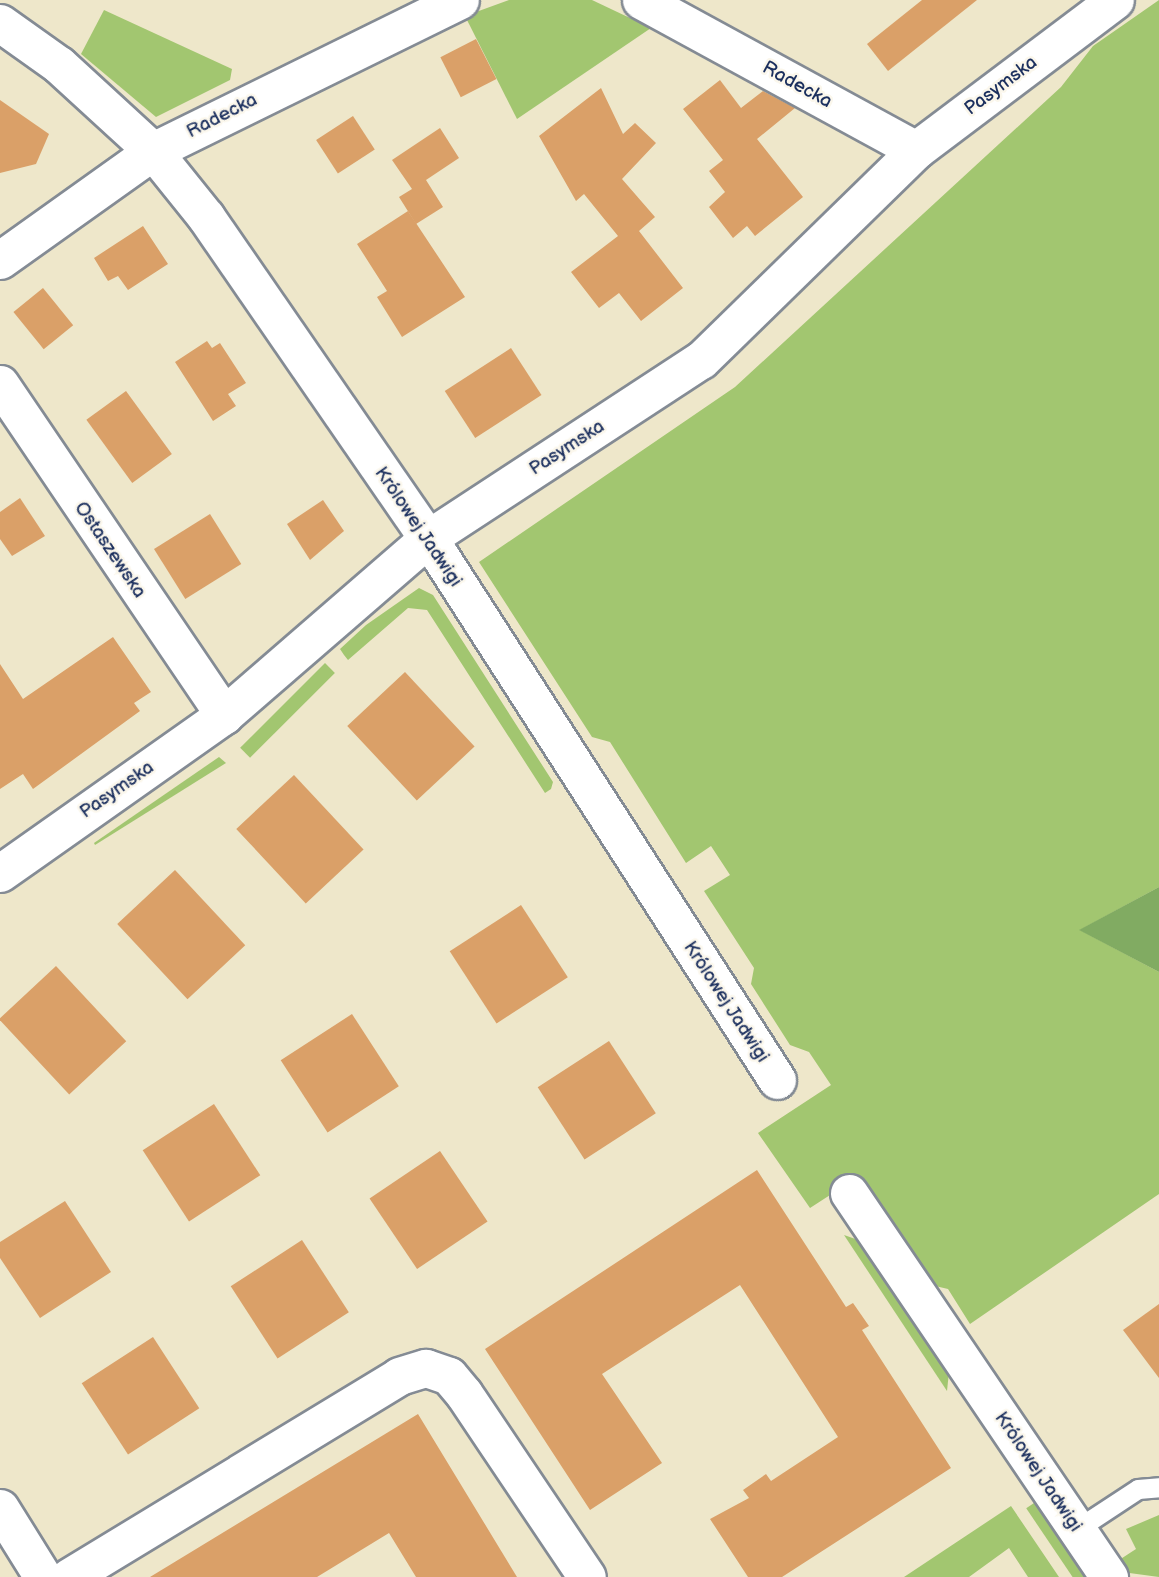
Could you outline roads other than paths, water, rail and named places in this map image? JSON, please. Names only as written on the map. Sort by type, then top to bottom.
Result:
[{"type":"street","name":"Radecka","points":[[0,260],[153,151],[460,0]]},
{"type":"street","name":"Radecka","points":[[641,0],[916,150]]},
{"type":"street","name":"Pasymska","points":[[0,873],[224,715],[427,539],[701,360],[916,150],[1115,0]]},
{"type":"street","name":"Królowej Jadwigi","points":[[0,23],[59,65],[153,151],[206,217],[427,539],[777,1080]]},
{"type":"street","name":"Ostaszewska","points":[[0,384],[224,715]]},
{"type":"street","name":"Królowej Jadwigi","points":[[849,1193],[1109,1577]]},
{"type":"street","points":[[69,1577],[398,1376],[426,1368],[449,1376],[464,1394],[587,1577]]},
{"type":"street","points":[[0,1508],[43,1577]]},
{"type":"lane","points":[[1077,1529],[1138,1489],[1159,1487]]}]
